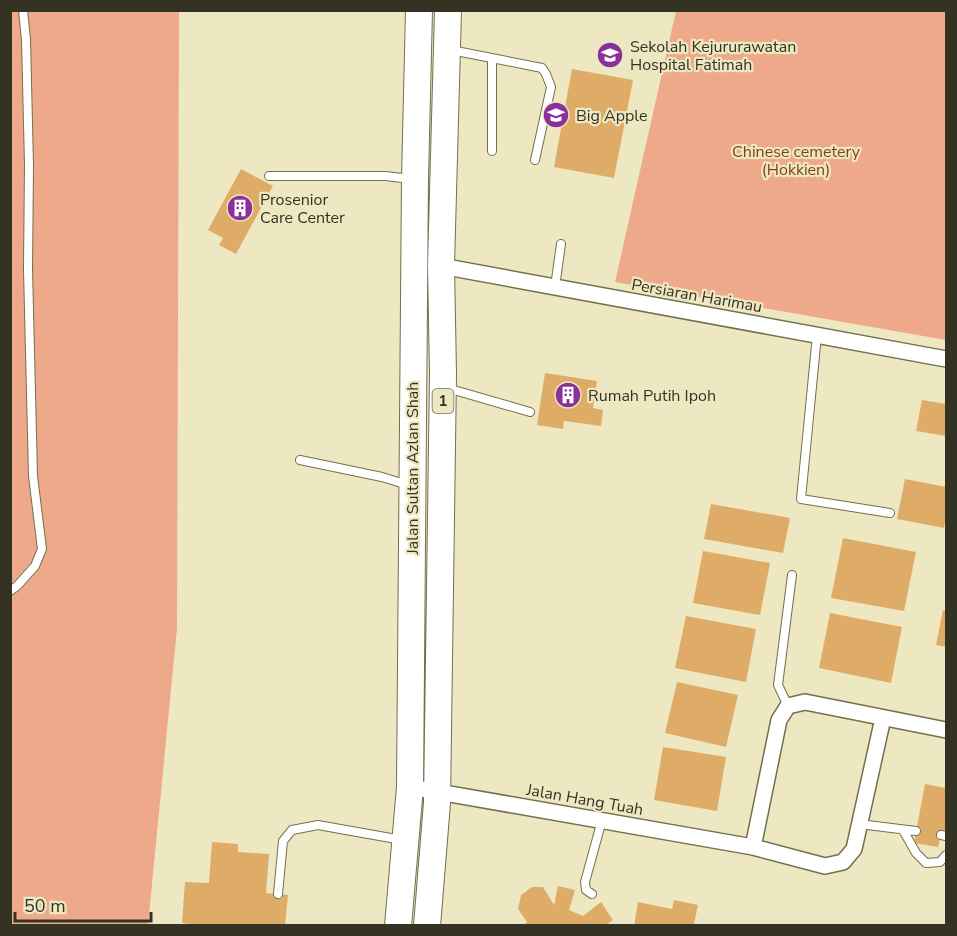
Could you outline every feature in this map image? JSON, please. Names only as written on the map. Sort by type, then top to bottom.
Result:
[{"type":"main road","name":"Jalan Sultan Azlan Shah","points":[[398,926],[410,787],[415,179],[419,10]]},
{"type":"main road","name":"Jalan Sultan Azlan Shah","points":[[427,926],[437,791],[443,387],[441,266],[448,10]]},
{"type":"street","name":"Persiaran Harimau","points":[[441,266],[946,359]]},
{"type":"street","points":[[753,847],[779,720],[788,706],[805,702],[946,730]]},
{"type":"street","name":"Jalan Hang Tuah","points":[[410,787],[753,847],[825,866],[843,862],[854,849],[883,717]]},
{"type":"lane","points":[[10,591],[35,566],[42,549],[33,476],[28,269],[29,165],[26,40],[23,10]]},
{"type":"lane","points":[[446,50],[542,68],[551,87],[535,160]]},
{"type":"lane","points":[[492,58],[492,151]]},
{"type":"lane","points":[[269,176],[385,176],[415,179]]},
{"type":"lane","points":[[555,287],[561,244]]},
{"type":"lane","points":[[817,335],[801,499],[891,513]]},
{"type":"lane","points":[[443,387],[530,412]]},
{"type":"lane","points":[[300,460],[382,477],[412,487]]},
{"type":"lane","points":[[788,706],[778,685],[792,575]]},
{"type":"lane","points":[[592,894],[586,890],[585,882],[602,820]]},
{"type":"lane","points":[[859,824],[916,831]]},
{"type":"lane","points":[[278,894],[283,841],[292,831],[318,825],[406,840]]},
{"type":"lane","points":[[903,830],[916,853],[926,863],[940,862],[946,855]]},
{"type":"green space","points":[[10,11],[179,11],[177,628],[148,925],[11,925]]},
{"type":"green space","name":"Chinese cemetery (Hokkien)","points":[[676,11],[946,11],[946,340],[615,282]]},
{"type":"building","points":[[572,69],[633,80],[614,178],[554,167]]},
{"type":"building","name":"Prosenior Care Center","points":[[241,169],[273,186],[236,254],[219,245],[223,238],[208,230]]},
{"type":"building","name":"Rumah Putih Ipoh","points":[[545,373],[597,381],[593,408],[603,410],[601,426],[564,421],[563,429],[537,425]]},
{"type":"building","points":[[922,400],[946,404],[946,436],[916,431]]},
{"type":"building","points":[[905,479],[946,487],[944,528],[897,519]]},
{"type":"building","points":[[711,504],[790,518],[783,553],[704,539]]},
{"type":"building","points":[[843,538],[916,552],[904,611],[831,598]]},
{"type":"building","points":[[703,551],[770,563],[760,615],[693,603]]},
{"type":"building","points":[[943,610],[946,611],[946,647],[936,645]]},
{"type":"building","points":[[830,613],[902,627],[891,683],[819,668]]},
{"type":"building","points":[[686,616],[756,629],[746,682],[675,668]]},
{"type":"building","points":[[677,682],[738,695],[726,747],[665,733]]},
{"type":"building","points":[[663,747],[726,757],[717,811],[654,800]]},
{"type":"building","points":[[925,784],[946,788],[946,831],[942,830],[938,847],[914,843]]},
{"type":"building","points":[[212,842],[238,844],[238,852],[269,854],[266,893],[288,895],[285,926],[207,926],[182,923],[185,882],[209,883]]},
{"type":"building","points":[[558,886],[575,890],[569,910],[583,916],[601,902],[613,920],[605,926],[522,926],[527,922],[518,909],[521,895],[532,887],[543,887],[554,905]]},
{"type":"building","points":[[674,900],[698,905],[694,924],[699,926],[634,926],[638,902],[672,909]]},
{"type":"place","name":"Sekolah Kejururawatan Hospital Fatimah","points":[[610,55]]},
{"type":"place","name":"Big Apple","points":[[556,115]]},
{"type":"place","name":"Prosenior Care Center","points":[[240,208]]},
{"type":"place","name":"Rumah Putih Ipoh","points":[[568,395]]}]
